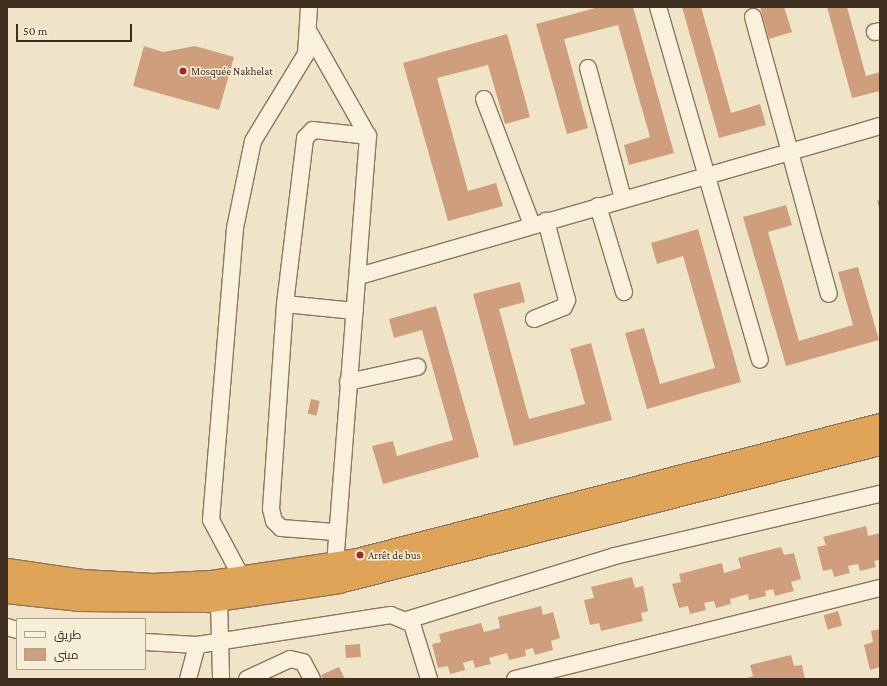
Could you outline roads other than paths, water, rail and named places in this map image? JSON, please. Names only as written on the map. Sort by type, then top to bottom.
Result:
[{"type":"highway","points":[[7,570],[82,581],[153,585],[242,578],[335,564],[880,425]]},
{"type":"highway","points":[[7,592],[79,600],[219,600],[339,582],[880,444]]},
{"type":"street","points":[[242,578],[211,520],[235,228],[253,141],[298,73],[310,34],[309,7]]},
{"type":"street","points":[[658,7],[760,360]]},
{"type":"street","points":[[753,17],[829,294]]},
{"type":"street","points":[[310,34],[368,136],[359,276],[335,532],[335,564]]},
{"type":"street","points":[[588,68],[623,199]]},
{"type":"street","points":[[484,99],[539,223],[567,300],[564,307],[534,319]]},
{"type":"street","points":[[359,276],[880,126]]},
{"type":"street","points":[[335,532],[281,528],[274,521],[271,509],[285,304],[305,138],[312,130],[368,136]]},
{"type":"street","points":[[598,206],[624,292]]},
{"type":"street","points":[[285,304],[355,311]]},
{"type":"street","points":[[348,382],[417,367]]},
{"type":"street","points":[[146,642],[197,645],[376,615],[407,620],[615,556],[880,494]]},
{"type":"street","points":[[515,679],[880,588]]},
{"type":"street","points":[[219,600],[222,679]]},
{"type":"street","points":[[407,620],[429,679]]},
{"type":"street","points":[[188,679],[197,645]]},
{"type":"street","points":[[247,679],[295,659],[303,662],[312,679]]},
{"type":"place","name":"Mosquée Nakhelat","points":[[183,71]]},
{"type":"place","name":"Arrêt de bus","points":[[360,555]]}]
